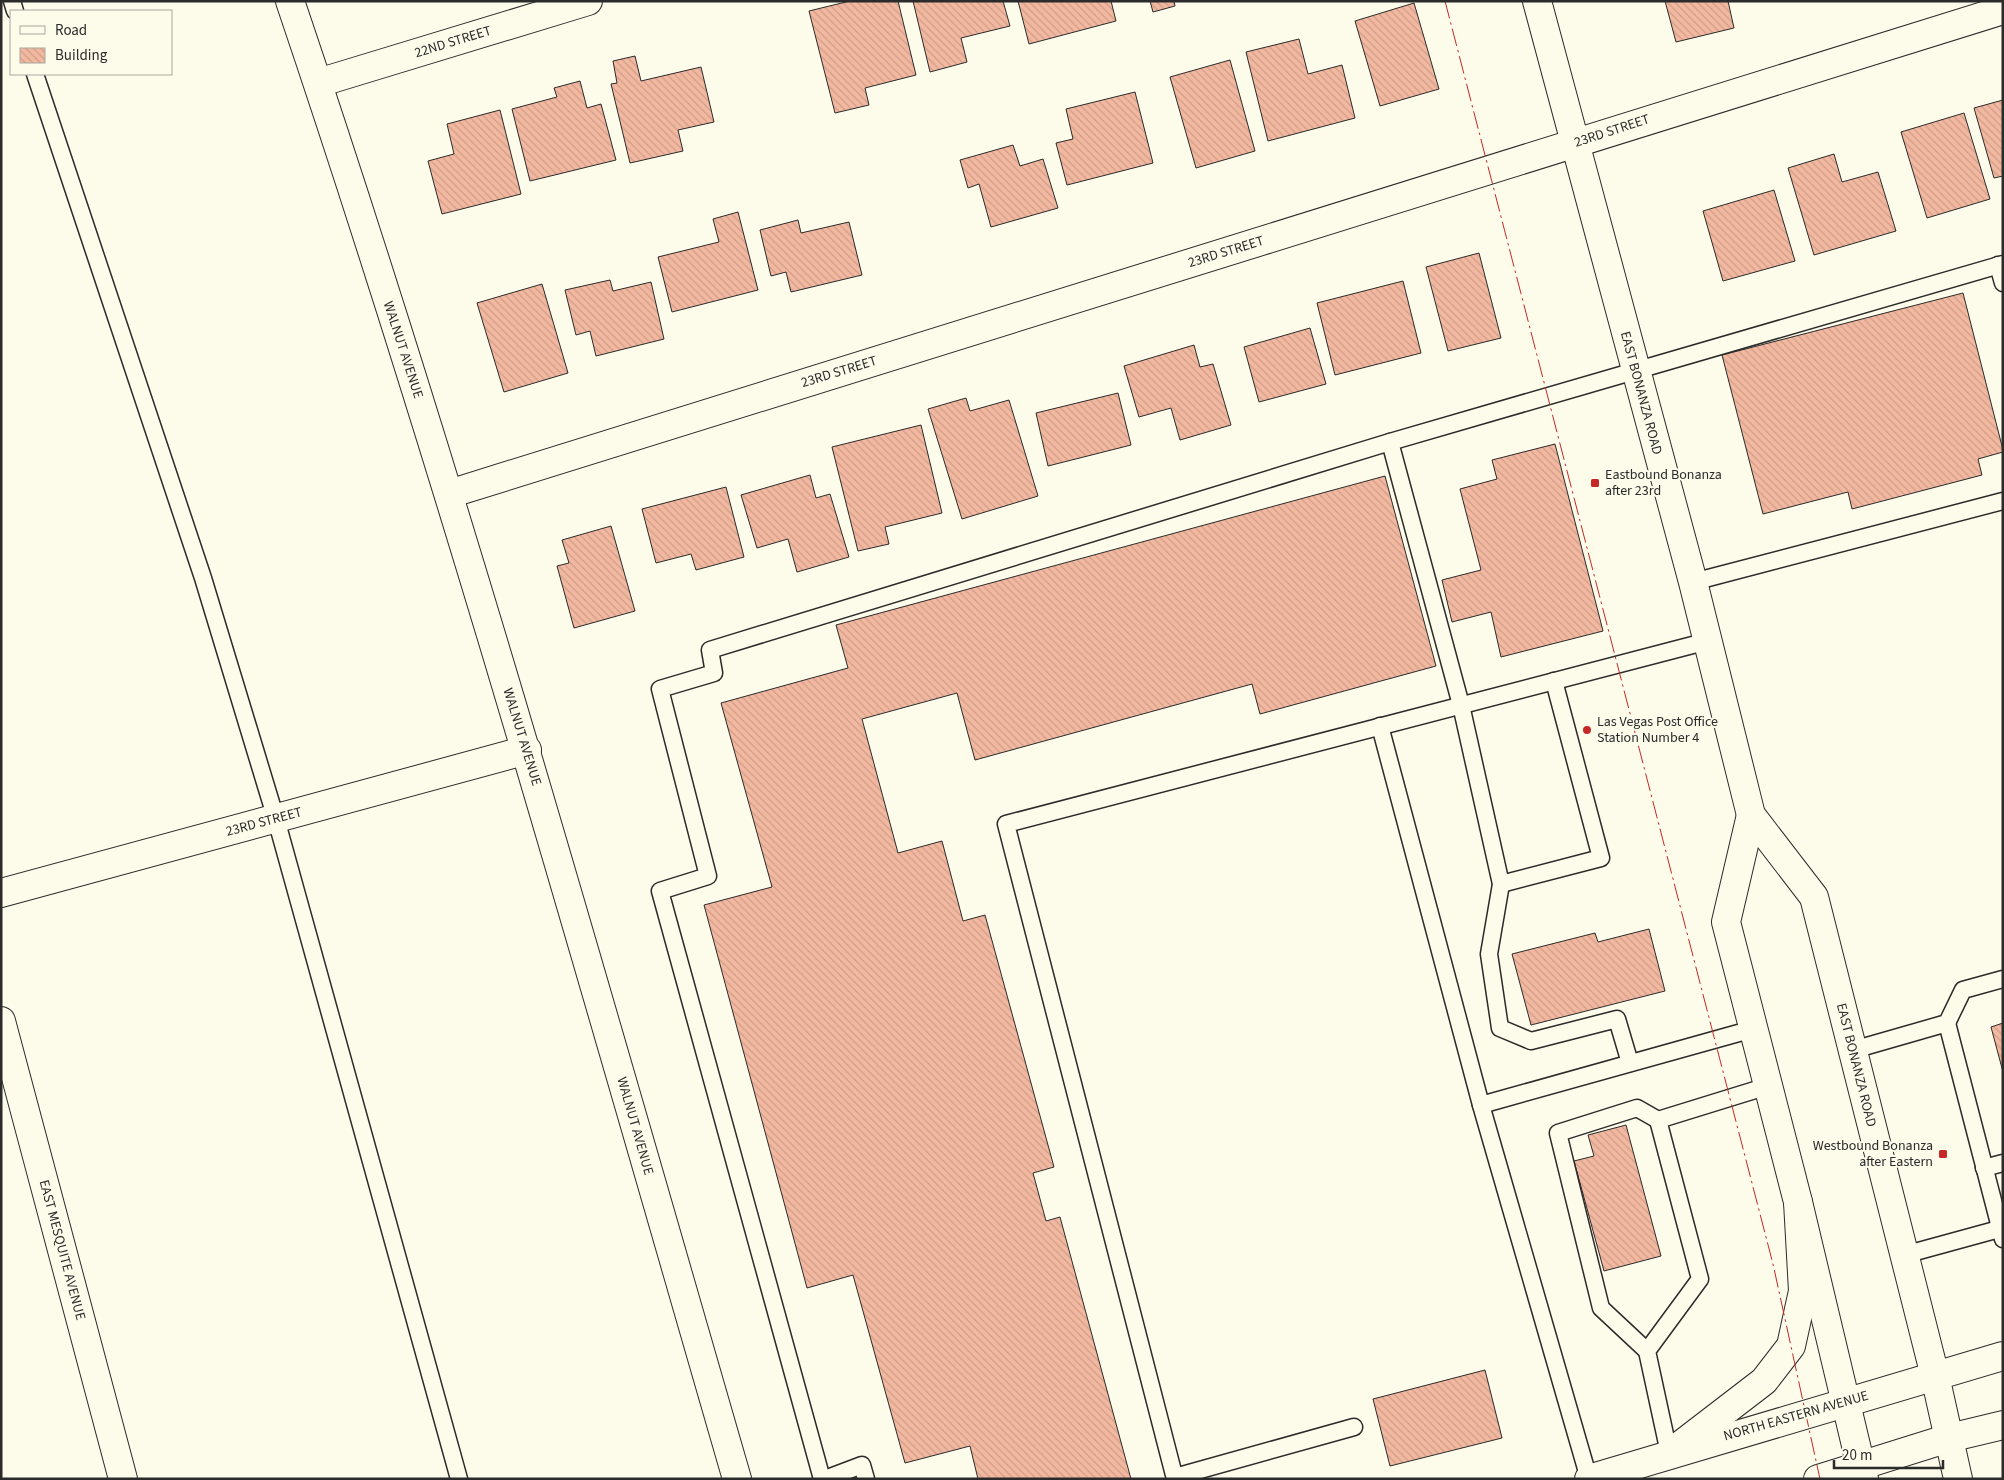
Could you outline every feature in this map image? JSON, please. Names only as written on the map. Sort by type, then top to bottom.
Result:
[{"type":"street","name":"WALNUT AVENUE","points":[[290,1],[449,494],[527,750],[737,1479]]},
{"type":"street","name":"22ND STREET","points":[[318,83],[588,1]]},
{"type":"street","name":"EAST BONANZA ROAD","points":[[1537,1],[1634,370],[1693,582],[1751,815],[1814,897],[1935,1376],[1958,1479]]},
{"type":"street","name":"23RD STREET","points":[[449,494],[2003,10]]},
{"type":"street","name":"23RD STREET","points":[[1,893],[527,750]]},
{"type":"street","name":"EAST BONANZA ROAD","points":[[1751,815],[1726,922],[1798,1202],[1862,1472]]},
{"type":"street","name":"EAST MESQUITE AVENUE","points":[[1,1021],[123,1479]]},
{"type":"street","points":[[1669,1453],[1764,1382],[1791,1346],[1803,1291],[1798,1202]]},
{"type":"street","name":"NORTH EASTERN AVENUE","points":[[1589,1479],[1669,1453],[2003,1356]]},
{"type":"street","points":[[1818,1479],[1862,1472],[1949,1438],[2003,1425]]},
{"type":"lane","points":[[35,75],[203,578],[276,819],[459,1479]]},
{"type":"lane","points":[[866,1479],[862,1465],[824,1479],[660,891],[708,876],[660,688],[714,673],[710,650],[1390,442],[2000,265],[2003,283]]},
{"type":"lane","points":[[1390,442],[1461,705],[1501,884],[1489,954],[1500,1028],[1531,1041],[1617,1020],[1630,1063]]},
{"type":"lane","points":[[1693,582],[2003,501]]},
{"type":"lane","points":[[1354,1426],[1175,1478],[1006,824],[1708,641]]},
{"type":"lane","points":[[1501,884],[1602,858],[1554,681]]},
{"type":"lane","points":[[1380,726],[1481,1104],[1589,1479]]},
{"type":"lane","points":[[1904,1255],[2001,1234],[1947,1023],[1963,990],[2003,979]]},
{"type":"lane","points":[[1853,1050],[1947,1023]]},
{"type":"lane","points":[[1481,1104],[1753,1028]]},
{"type":"lane","points":[[1658,1120],[1768,1086]]},
{"type":"lane","points":[[1648,1351],[1700,1278],[1658,1120],[1637,1108],[1558,1133],[1601,1308],[1648,1351],[1669,1453]]},
{"type":"lane","points":[[1984,1168],[2003,1163]]},
{"type":"building","points":[[850,1],[898,1],[916,75],[865,88],[869,105],[835,113],[809,11]]},
{"type":"building","points":[[913,1],[1003,1],[1010,26],[961,38],[967,62],[930,72]]},
{"type":"building","points":[[1018,1],[1111,1],[1116,21],[1029,44]]},
{"type":"building","points":[[1150,1],[1174,1],[1175,6],[1153,12]]},
{"type":"building","points":[[1665,1],[1728,1],[1734,28],[1676,42]]},
{"type":"building","points":[[1414,3],[1439,89],[1380,106],[1355,21]]},
{"type":"building","points":[[1299,39],[1308,74],[1342,65],[1355,118],[1268,141],[1246,52]]},
{"type":"building","points":[[635,56],[641,81],[701,67],[714,122],[678,130],[683,151],[630,163],[611,84],[617,83],[613,61]]},
{"type":"building","points":[[1230,60],[1255,151],[1196,168],[1170,77]]},
{"type":"building","points":[[580,81],[587,108],[601,104],[616,160],[530,181],[512,109],[557,97],[554,88]]},
{"type":"building","points":[[1135,92],[1153,163],[1067,185],[1056,143],[1073,139],[1066,109]]},
{"type":"building","points":[[2003,100],[2003,176],[1994,178],[1974,108]]},
{"type":"building","points":[[500,110],[521,194],[442,214],[428,161],[454,154],[447,124]]},
{"type":"building","points":[[1964,113],[1990,199],[1927,218],[1901,132]]},
{"type":"building","points":[[1013,145],[1020,166],[1043,159],[1058,208],[991,227],[979,184],[968,188],[960,160]]},
{"type":"building","points":[[1834,154],[1842,182],[1878,172],[1896,231],[1814,255],[1788,168]]},
{"type":"building","points":[[1774,190],[1795,261],[1723,281],[1703,211]]},
{"type":"building","points":[[738,212],[758,290],[672,312],[658,257],[719,242],[713,219]]},
{"type":"building","points":[[798,220],[801,233],[849,222],[862,275],[791,292],[786,272],[771,276],[760,230]]},
{"type":"building","points":[[1479,253],[1501,338],[1448,351],[1426,267]]},
{"type":"building","points":[[610,280],[613,291],[651,282],[664,339],[596,356],[590,331],[576,335],[565,290]]},
{"type":"building","points":[[1403,281],[1421,353],[1335,375],[1317,303]]},
{"type":"building","points":[[542,284],[568,373],[504,392],[477,303]]},
{"type":"building","points":[[1963,293],[2003,452],[1978,459],[1982,475],[1852,509],[1848,492],[1763,514],[1722,355]]},
{"type":"building","points":[[1310,328],[1326,384],[1259,402],[1244,347]]},
{"type":"building","points":[[1194,345],[1200,367],[1213,364],[1231,425],[1180,440],[1171,408],[1139,417],[1124,366]]},
{"type":"building","points":[[1118,393],[1131,445],[1048,466],[1036,413]]},
{"type":"building","points":[[966,398],[970,411],[1009,400],[1038,496],[962,519],[928,409]]},
{"type":"building","points":[[921,425],[942,513],[885,527],[889,544],[858,551],[832,447]]},
{"type":"building","points":[[1555,444],[1603,631],[1501,657],[1491,612],[1452,622],[1442,580],[1481,570],[1460,489],[1497,479],[1492,460]]},
{"type":"building","points":[[810,475],[816,498],[830,494],[849,557],[797,572],[788,539],[757,548],[741,495]]},
{"type":"building","points":[[1385,476],[1436,666],[1260,714],[1252,684],[975,760],[957,693],[862,719],[898,853],[942,841],[963,921],[985,915],[1054,1167],[1033,1173],[1046,1221],[1060,1217],[1131,1479],[978,1479],[970,1446],[905,1463],[853,1275],[807,1288],[704,905],[772,887],[721,703],[848,668],[836,625]]},
{"type":"building","points":[[726,487],[744,557],[696,570],[691,554],[656,563],[642,509]]},
{"type":"building","points":[[611,526],[635,611],[574,628],[557,566],[569,563],[562,540]]},
{"type":"building","points":[[1649,929],[1665,991],[1531,1025],[1512,954],[1595,933],[1598,942]]},
{"type":"building","points":[[2003,1023],[2003,1072],[1991,1027]]},
{"type":"building","points":[[1626,1125],[1661,1256],[1604,1271],[1574,1161],[1594,1156],[1588,1135]]},
{"type":"building","points":[[1485,1370],[1502,1438],[1390,1466],[1373,1399]]},
{"type":"power","points":[[1445,1],[1773,1264],[1820,1479]]},
{"type":"place","name":"Eastbound Bonanza after 23rd","points":[[1595,483]]},
{"type":"place","name":"Las Vegas Post Office Station Number 4","points":[[1587,730]]},
{"type":"place","name":"Westbound Bonanza after Eastern","points":[[1943,1154]]}]
